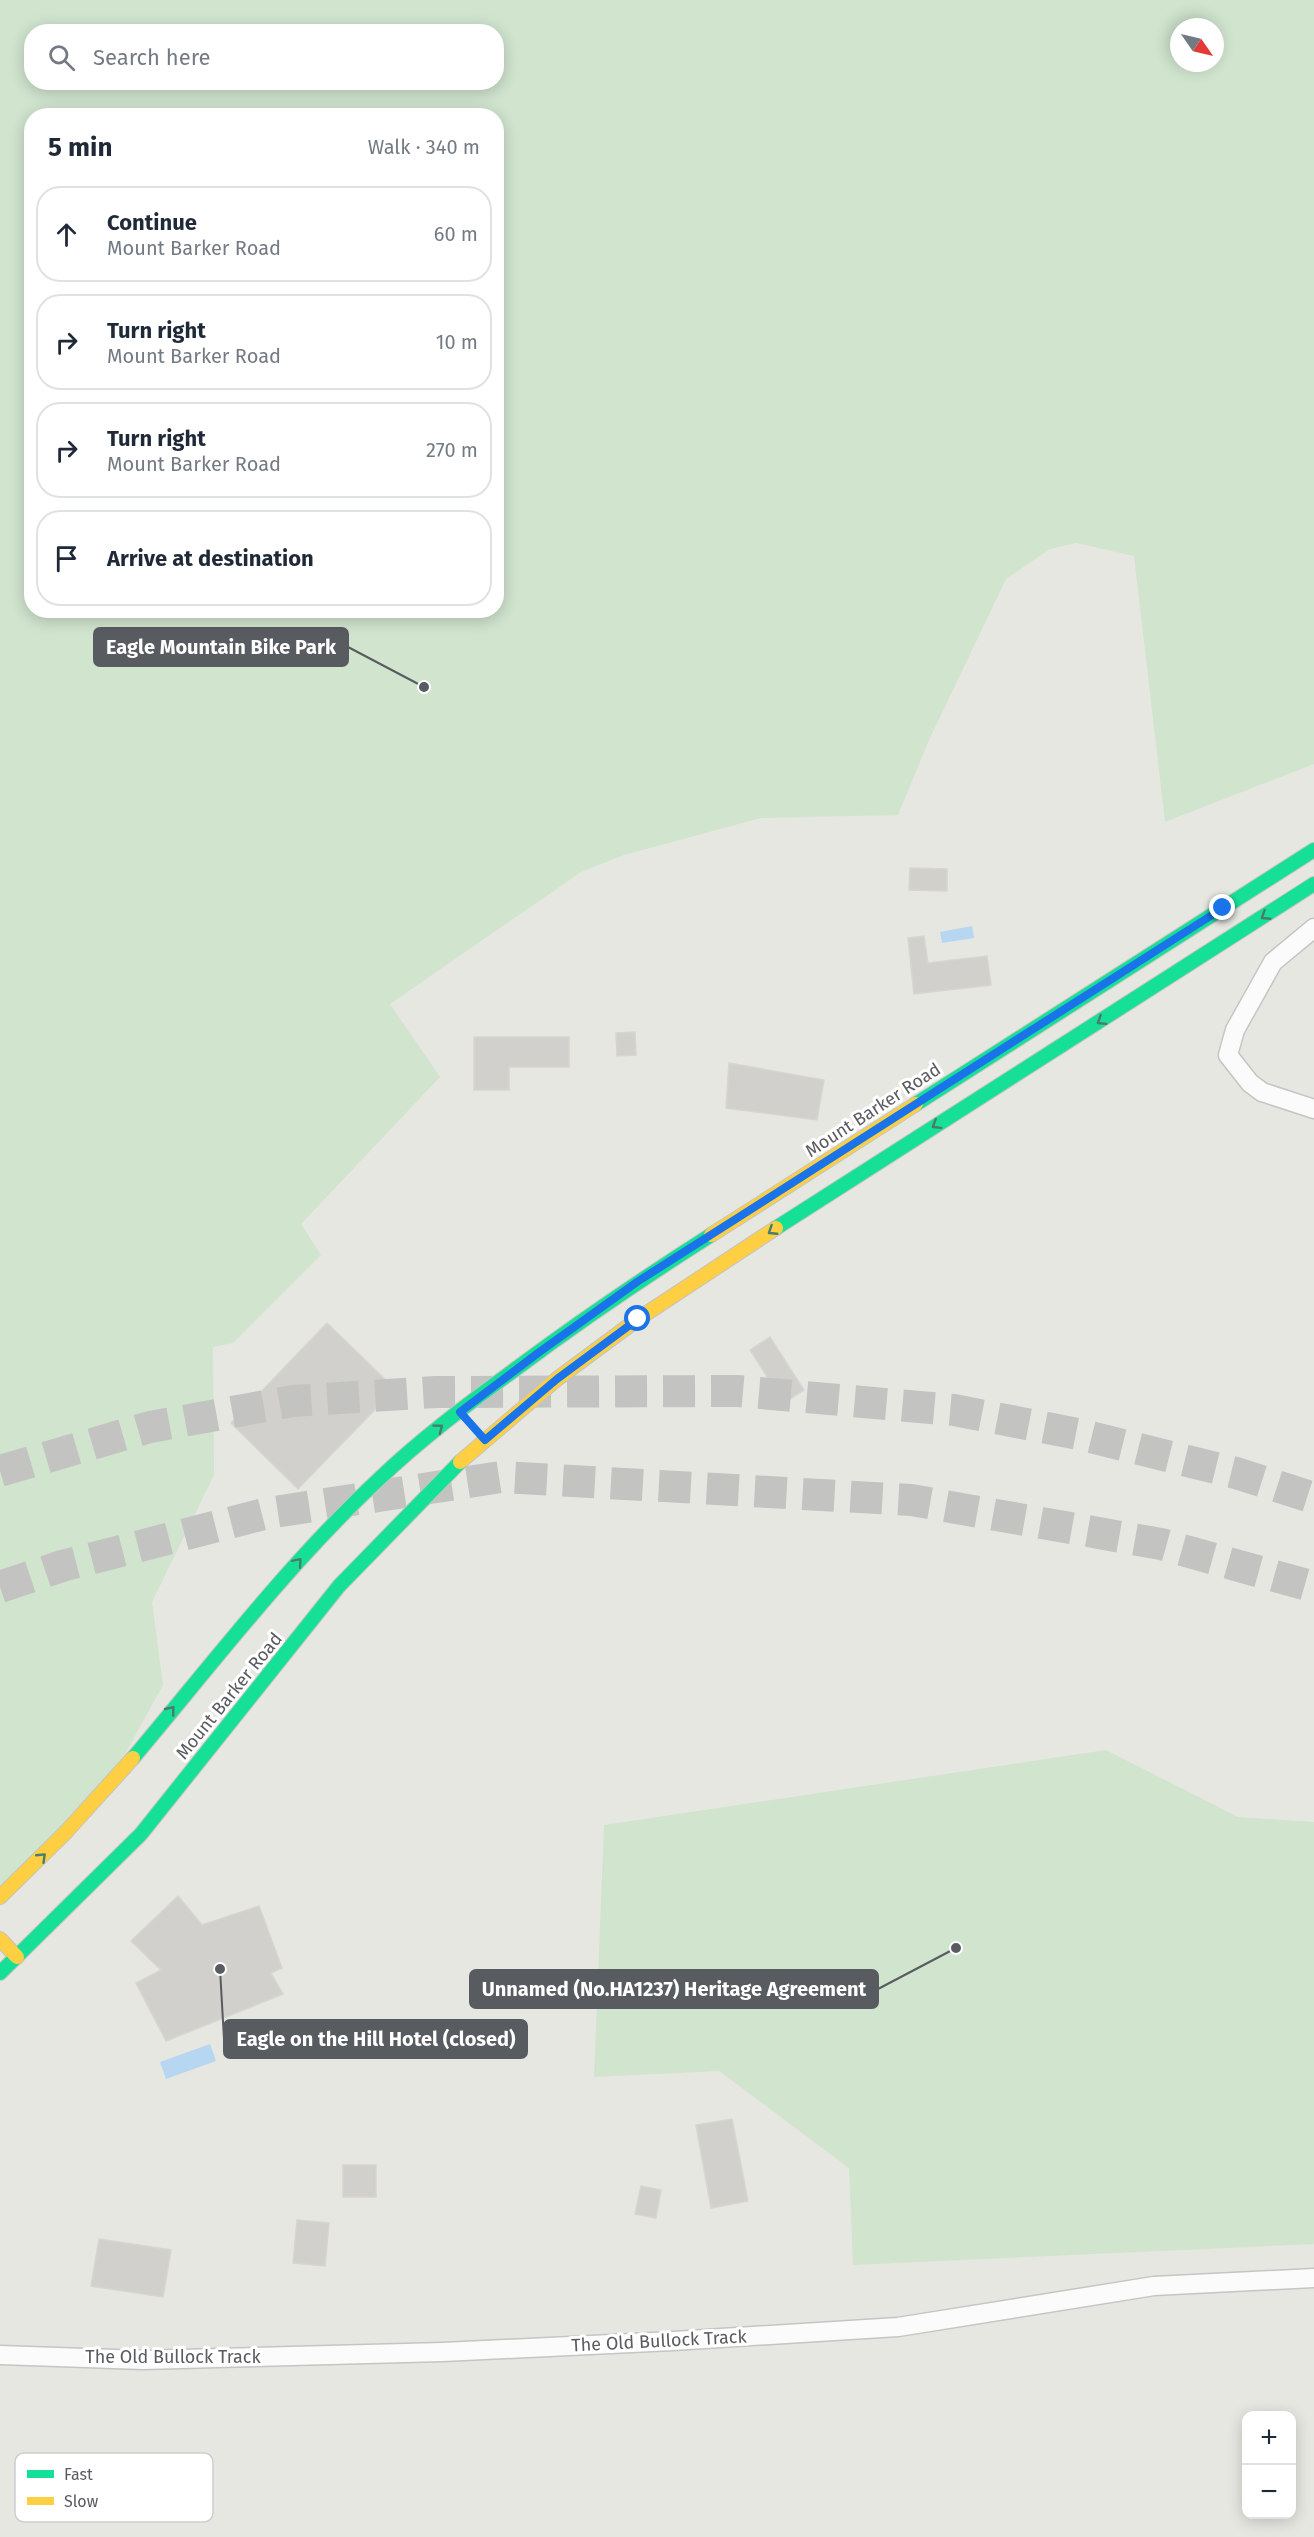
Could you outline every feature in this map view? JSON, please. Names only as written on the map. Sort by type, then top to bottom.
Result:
[{"type":"main road","name":"Mount Barker Road","points":[[0,1897],[51,1849],[106,1789],[181,1697],[310,1548],[391,1468],[463,1416],[538,1353],[644,1277],[1314,849]]},
{"type":"main road","name":"Mount Barker Road","points":[[0,1973],[141,1834],[339,1586],[482,1437],[648,1312],[826,1195],[1314,884]]},
{"type":"main road","points":[[0,1939],[17,1957]]},
{"type":"street","points":[[1314,928],[1273,962],[1234,1030],[1228,1055],[1250,1083],[1262,1092],[1314,1109]]},
{"type":"street","name":"The Old Bullock Track","points":[[0,2355],[143,2360],[443,2352],[673,2341],[897,2327],[1154,2286],[1314,2278]]},
{"type":"green space","points":[[0,0],[1314,0],[1314,764],[1165,822],[1134,556],[1076,543],[1050,549],[1006,579],[929,740],[898,815],[761,818],[624,855],[581,872],[390,1004],[440,1077],[301,1224],[321,1255],[233,1343],[213,1347],[214,1475],[152,1602],[163,1685],[106,1789],[0,1897]]},
{"type":"green space","points":[[1106,1750],[1238,1817],[1314,1822],[1314,2244],[853,2265],[849,2168],[719,2071],[594,2077],[604,1825]]},
{"type":"water","points":[[972,926],[974,938],[942,943],[940,932]]},
{"type":"water","points":[[210,2044],[216,2061],[166,2079],[160,2062]]},
{"type":"building","points":[[910,868],[947,869],[947,891],[909,890]]},
{"type":"building","points":[[924,936],[928,963],[987,956],[991,985],[914,994],[908,938]]},
{"type":"building","points":[[635,1032],[636,1055],[617,1056],[616,1033]]},
{"type":"building","points":[[474,1037],[569,1037],[569,1067],[509,1067],[509,1090],[474,1090]]},
{"type":"building","points":[[729,1063],[824,1080],[817,1120],[726,1108]]},
{"type":"building","points":[[327,1323],[395,1389],[298,1489],[231,1423]]},
{"type":"building","points":[[770,1337],[804,1390],[784,1403],[750,1350]]},
{"type":"building","points":[[178,1896],[202,1925],[259,1906],[282,1968],[271,1973],[283,1994],[166,2041],[136,1983],[161,1970],[131,1941]]},
{"type":"building","points":[[732,2119],[748,2201],[711,2208],[696,2125]]},
{"type":"building","points":[[343,2165],[376,2165],[376,2197],[343,2197]]},
{"type":"building","points":[[641,2186],[661,2190],[656,2218],[635,2214]]},
{"type":"building","points":[[297,2220],[329,2223],[325,2266],[293,2263]]},
{"type":"building","points":[[99,2239],[171,2250],[163,2297],[91,2286]]},
{"type":"tunnel","points":[[0,1471],[150,1427],[293,1401],[436,1392],[737,1391],[954,1410],[1078,1434],[1236,1473],[1314,1498]]},
{"type":"tunnel","points":[[0,1587],[62,1566],[268,1513],[501,1477],[911,1500],[1161,1544],[1314,1587]]},
{"type":"traffic: fast","points":[[916,1104],[1314,850]]},
{"type":"traffic: fast","points":[[776,1228],[1314,884]]},
{"type":"traffic: fast","points":[[133,1758],[313,1545],[395,1464],[481,1394],[613,1300],[711,1235]]},
{"type":"traffic: fast","points":[[0,1973],[141,1834],[339,1586],[460,1462]]},
{"type":"traffic: slow","points":[[711,1235],[916,1104]]},
{"type":"traffic: slow","points":[[460,1462],[557,1379],[638,1319],[776,1228]]},
{"type":"traffic: slow","points":[[0,1897],[66,1832],[133,1758]]},
{"type":"traffic: slow","points":[[0,1939],[17,1957]]},
{"type":"place","name":"Eagle Mountain Bike Park","points":[[424,687]]},
{"type":"place","name":"Unnamed (No.HA1237) Heritage Agreement","points":[[956,1948]]},
{"type":"place","name":"Eagle on the Hill Hotel (closed)","points":[[220,1969]]},
{"type":"route","points":[[638,1319],[557,1379],[485,1440],[460,1412],[637,1282],[1223,908]]}]
